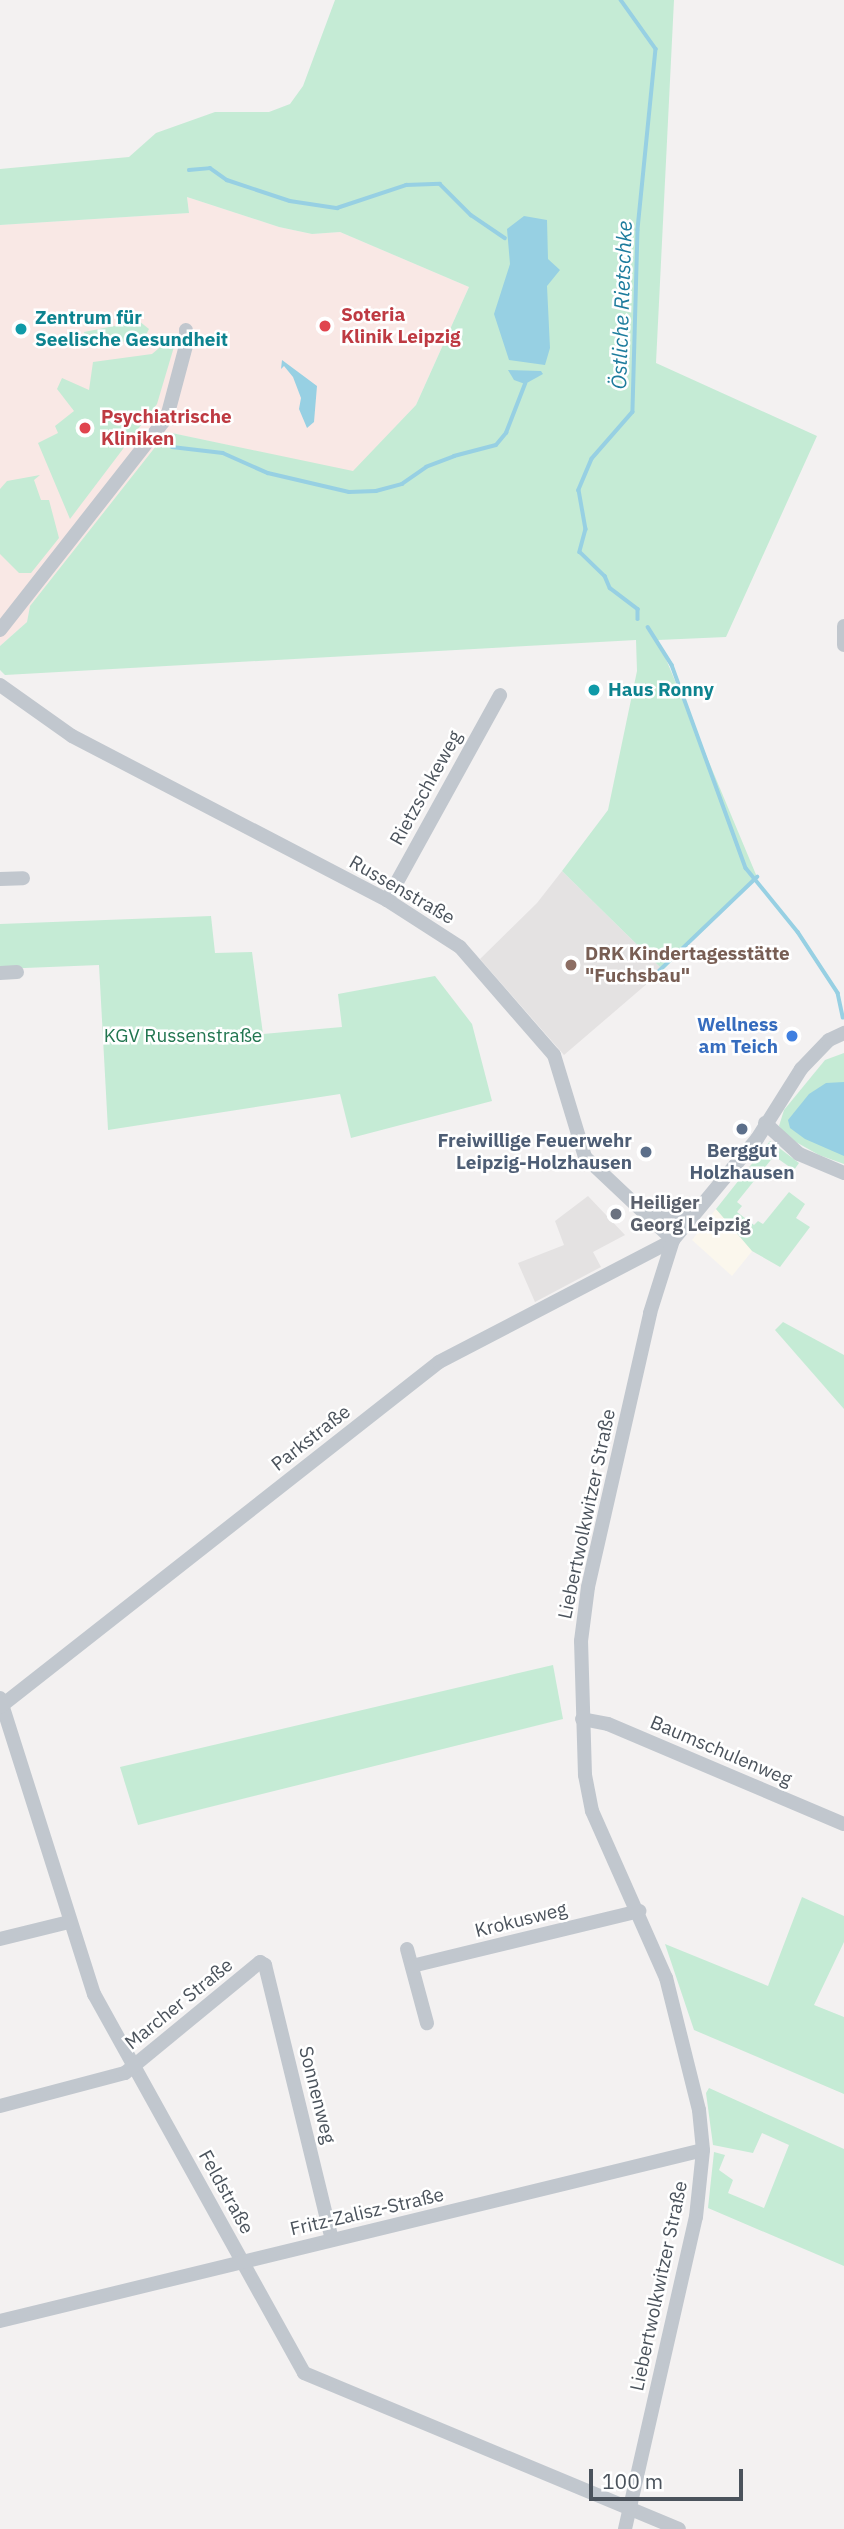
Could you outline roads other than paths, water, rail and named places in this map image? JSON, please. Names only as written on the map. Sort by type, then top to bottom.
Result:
[{"type":"street","points":[[0,630],[18,602],[167,417],[187,342],[186,330]]},
{"type":"street","points":[[0,615],[18,602]]},
{"type":"street","points":[[844,626],[844,645]]},
{"type":"street","name":"Russenstraße","points":[[0,685],[72,736],[387,900],[460,947],[548,1047],[562,1070],[572,1125],[584,1157],[644,1217],[673,1240]]},
{"type":"street","name":"Rietzschkeweg","points":[[387,900],[500,695]]},
{"type":"street","points":[[0,879],[23,878]]},
{"type":"street","points":[[0,973],[17,972]]},
{"type":"street","points":[[673,1240],[818,1049],[844,1033]]},
{"type":"street","points":[[765,1122],[799,1154],[844,1173]]},
{"type":"street","points":[[644,1217],[698,1210]]},
{"type":"street","name":"Parkstraße","points":[[1,1704],[439,1362],[673,1240]]},
{"type":"street","name":"Liebertwolkwitzer Straße","points":[[625,2529],[695,2217],[703,2151],[699,2110],[675,2012],[639,1911],[592,1811],[582,1719],[581,1641],[588,1587],[650,1312],[673,1240]]},
{"type":"street","name":"Feldstraße","points":[[1,1704],[94,1994],[304,2372],[678,2529]]},
{"type":"street","name":"Baumschulenweg","points":[[582,1719],[608,1724],[844,1824]]},
{"type":"street","name":"Krokusweg","points":[[412,1966],[639,1911]]},
{"type":"street","points":[[0,1939],[69,1922]]},
{"type":"street","points":[[407,1949],[426,2023]]},
{"type":"street","name":"Marcher Straße","points":[[0,2106],[125,2073],[260,1962]]},
{"type":"street","name":"Sonnenweg","points":[[260,1962],[265,1965],[332,2239]]},
{"type":"street","name":"Fritz-Zalisz-Straße","points":[[0,2320],[703,2151]]},
{"type":"water","points":[[524,216],[547,220],[548,259],[560,270],[547,286],[550,348],[545,365],[509,360],[494,314],[510,264],[507,229]]},
{"type":"water","points":[[282,360],[317,386],[314,422],[307,428],[299,409],[301,398],[293,377],[284,366],[281,369]]},
{"type":"water","points":[[508,370],[541,371],[543,374],[525,384],[514,380]]},
{"type":"water","points":[[844,1082],[844,1156],[805,1139],[790,1128],[788,1120],[809,1094],[826,1083]]},
{"type":"waterway","name":"Östliche Rietschke","points":[[621,0],[656,49],[638,230],[633,412],[592,459],[579,490],[586,529],[580,552],[605,576],[610,588],[638,609],[638,619]]},
{"type":"waterway","points":[[189,170],[210,168],[227,180],[290,201],[337,208],[406,185],[440,184],[471,215],[505,238]]},
{"type":"waterway","points":[[172,447],[223,453],[268,473],[349,492],[376,491],[402,484],[426,467],[454,456],[496,445],[506,433],[525,384]]},
{"type":"waterway","name":"Östliche Rietschke","points":[[648,627],[672,665],[746,868],[798,932],[838,993],[843,1017]]},
{"type":"waterway","points":[[659,971],[757,877]]},
{"type":"place","name":"Soteria Klinik Leipzig","points":[[325,326]]},
{"type":"place","name":"Zentrum für Seelische Gesundheit","points":[[21,329]]},
{"type":"place","name":"Psychiatrische Kliniken","points":[[85,428]]},
{"type":"place","name":"Haus Ronny","points":[[594,690]]},
{"type":"place","name":"DRK Kindertagesstätte \"Fuchsbau\"","points":[[571,965]]},
{"type":"place","name":"Wellness am Teich","points":[[792,1036]]},
{"type":"place","name":"Berggut Holzhausen","points":[[742,1129]]},
{"type":"place","name":"Freiwillige Feuerwehr Leipzig-Holzhausen","points":[[646,1152]]},
{"type":"place","name":"Heiliger Georg Leipzig","points":[[616,1214]]},
{"type":"park label","name":"KGV Russenstraße","points":[[183,1036]]}]
